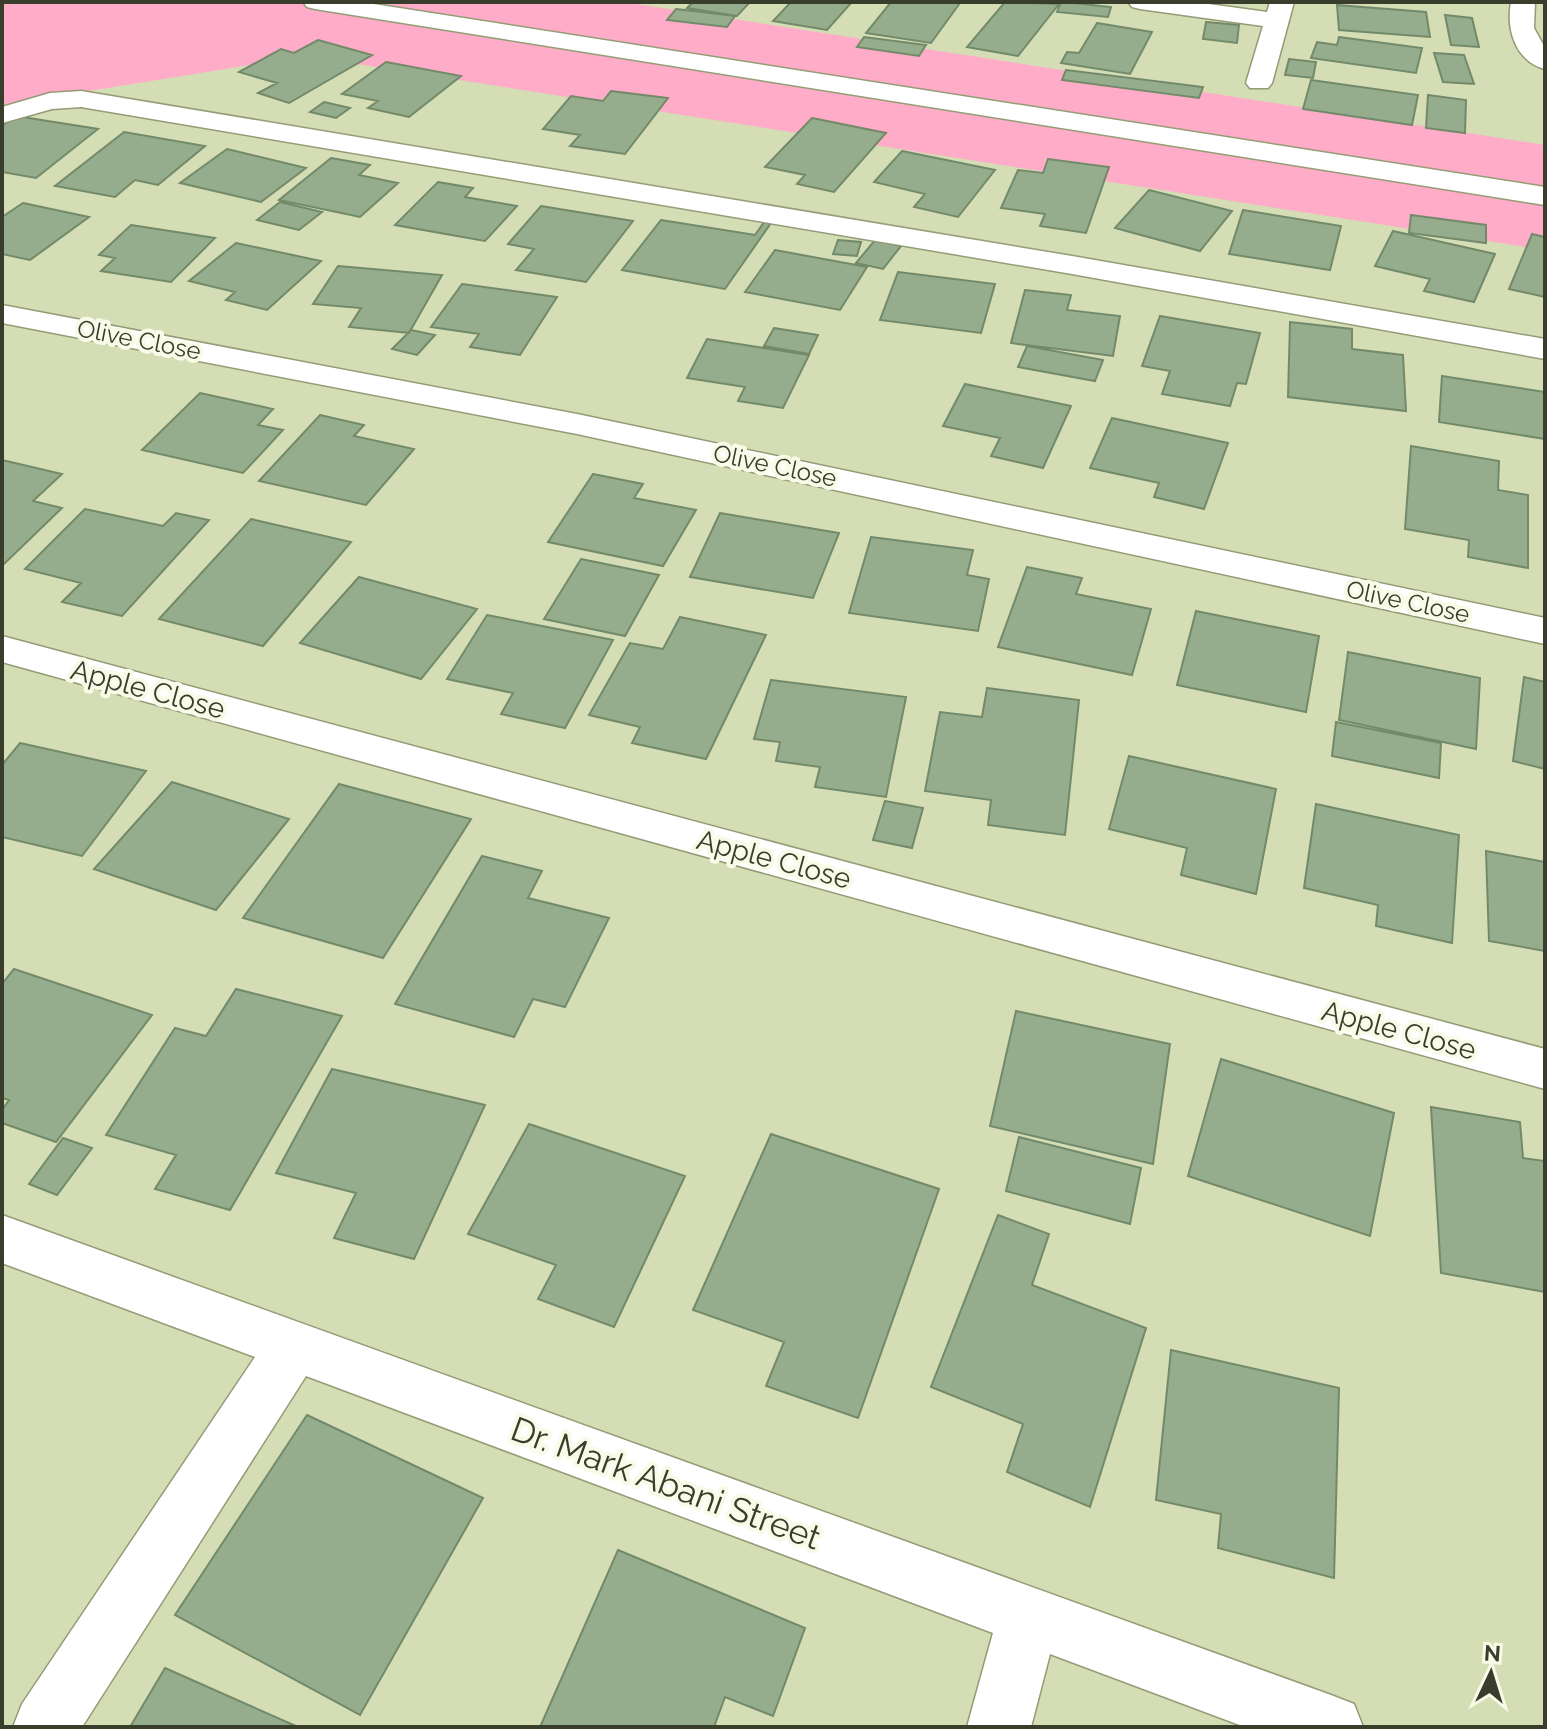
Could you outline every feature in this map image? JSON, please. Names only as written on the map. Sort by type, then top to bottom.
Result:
[{"type":"street","points":[[315,2],[1545,196]]},
{"type":"street","points":[[1140,2],[1279,11],[1259,83]]},
{"type":"street","points":[[1523,2],[1520,35],[1530,50],[1545,61]]},
{"type":"street","points":[[2,115],[50,101],[81,99],[1072,265],[1545,349]]},
{"type":"street","name":"Olive Close","points":[[2,314],[577,424],[1545,631]]},
{"type":"street","name":"Apple Close","points":[[2,649],[1545,1069]]},
{"type":"street","name":"Dr. Mark Abani Street","points":[[2,1239],[1331,1727]]},
{"type":"street","points":[[45,1727],[294,1346]]},
{"type":"street","points":[[999,1727],[1029,1616]]},
{"type":"shaded area","points":[[2,2],[623,2],[1545,145],[1545,250],[306,56],[2,105]]},
{"type":"building","points":[[693,2],[750,2],[737,16],[687,8]]},
{"type":"building","points":[[791,2],[852,2],[827,30],[773,21]]},
{"type":"building","points":[[891,2],[960,3],[931,43],[866,33]]},
{"type":"building","points":[[1005,2],[1059,4],[1018,56],[967,47]]},
{"type":"building","points":[[1061,2],[1111,7],[1108,17],[1057,12]]},
{"type":"building","points":[[1337,5],[1426,12],[1430,37],[1339,30]]},
{"type":"building","points":[[676,9],[735,16],[727,27],[667,20]]},
{"type":"building","points":[[1445,15],[1472,18],[1479,47],[1451,45]]},
{"type":"building","points":[[1206,22],[1239,25],[1237,43],[1203,39]]},
{"type":"building","points":[[1097,23],[1152,32],[1130,74],[1061,63],[1067,52],[1079,53]]},
{"type":"building","points":[[864,37],[926,45],[919,56],[857,47]]},
{"type":"building","points":[[1339,37],[1422,48],[1416,73],[1311,58],[1317,42],[1337,45]]},
{"type":"building","points":[[318,40],[372,55],[289,103],[258,93],[277,83],[239,72],[281,49],[294,53]]},
{"type":"building","points":[[1434,53],[1464,55],[1474,84],[1443,82]]},
{"type":"building","points":[[1289,59],[1316,62],[1313,78],[1285,75]]},
{"type":"building","points":[[386,62],[461,76],[409,117],[368,108],[378,101],[342,94]]},
{"type":"building","points":[[1066,70],[1203,87],[1199,98],[1062,80]]},
{"type":"building","points":[[1311,80],[1418,95],[1412,125],[1303,109]]},
{"type":"building","points":[[611,91],[668,98],[625,154],[570,146],[580,135],[543,129],[571,96],[603,101]]},
{"type":"building","points":[[1428,95],[1466,100],[1465,133],[1426,128]]},
{"type":"building","points":[[324,102],[350,108],[336,118],[310,112]]},
{"type":"building","points":[[16,116],[98,129],[36,178],[2,172],[2,126]]},
{"type":"building","points":[[812,118],[886,133],[834,192],[797,184],[805,175],[765,167]]},
{"type":"building","points":[[124,132],[205,146],[158,185],[135,180],[115,197],[55,186]]},
{"type":"building","points":[[227,149],[306,168],[261,202],[180,183]]},
{"type":"building","points":[[902,151],[995,170],[958,217],[914,207],[925,194],[874,182]]},
{"type":"building","points":[[331,158],[370,165],[359,175],[398,183],[360,217],[279,200]]},
{"type":"building","points":[[1048,159],[1109,167],[1086,233],[1040,226],[1045,214],[1001,208],[1018,170],[1043,173]]},
{"type":"building","points":[[438,182],[473,188],[465,197],[517,206],[485,241],[395,225]]},
{"type":"building","points":[[1149,190],[1232,211],[1200,251],[1115,228]]},
{"type":"building","points":[[280,202],[322,212],[299,230],[257,220]]},
{"type":"building","points":[[23,203],[89,217],[30,260],[2,254],[2,217]]},
{"type":"building","points":[[541,206],[633,221],[586,282],[516,270],[534,249],[508,244]]},
{"type":"building","points":[[1243,210],[1341,226],[1330,270],[1229,254]]},
{"type":"building","points":[[1411,215],[1486,225],[1486,243],[1409,233]]},
{"type":"building","points":[[661,220],[755,235],[764,222],[771,223],[725,289],[622,270]]},
{"type":"building","points":[[131,225],[215,238],[171,282],[101,271],[115,258],[99,255]]},
{"type":"building","points":[[1393,231],[1495,254],[1474,302],[1424,291],[1430,279],[1375,266]]},
{"type":"building","points":[[1532,234],[1545,237],[1545,297],[1509,289]]},
{"type":"building","points":[[838,240],[861,242],[857,256],[833,254]]},
{"type":"building","points":[[875,240],[901,246],[883,269],[856,263]]},
{"type":"building","points":[[236,243],[321,261],[267,310],[226,300],[235,292],[189,281]]},
{"type":"building","points":[[775,250],[867,267],[840,310],[745,292]]},
{"type":"building","points":[[338,266],[442,275],[409,333],[349,327],[361,308],[313,304]]},
{"type":"building","points":[[898,272],[995,284],[981,333],[880,320]]},
{"type":"building","points":[[462,284],[557,297],[520,355],[470,347],[479,334],[431,327]]},
{"type":"building","points":[[1025,290],[1071,295],[1067,310],[1120,316],[1113,356],[1011,343]]},
{"type":"building","points":[[1160,316],[1260,333],[1246,384],[1237,383],[1230,406],[1162,394],[1170,371],[1142,366]]},
{"type":"building","points":[[1290,322],[1352,329],[1352,349],[1403,355],[1406,411],[1288,397]]},
{"type":"building","points":[[774,328],[818,335],[809,354],[764,346]]},
{"type":"building","points":[[411,330],[435,335],[417,355],[392,349]]},
{"type":"building","points":[[707,339],[809,355],[783,408],[738,401],[745,387],[687,378]]},
{"type":"building","points":[[1027,346],[1103,360],[1095,381],[1018,367]]},
{"type":"building","points":[[1442,376],[1545,392],[1545,439],[1439,422]]},
{"type":"building","points":[[965,384],[1071,406],[1043,468],[991,456],[1000,438],[943,426]]},
{"type":"building","points":[[200,393],[273,409],[258,425],[283,430],[243,473],[142,450]]},
{"type":"building","points":[[320,415],[364,425],[354,436],[414,449],[366,505],[259,481]]},
{"type":"building","points":[[1112,418],[1228,443],[1204,509],[1154,497],[1159,483],[1090,468]]},
{"type":"building","points":[[1411,446],[1499,461],[1498,490],[1528,495],[1528,568],[1468,557],[1469,540],[1405,529]]},
{"type":"building","points":[[2,460],[62,474],[33,501],[62,508],[2,566]]},
{"type":"building","points":[[593,474],[643,484],[634,498],[696,510],[663,566],[548,542]]},
{"type":"building","points":[[85,509],[163,526],[176,513],[209,520],[122,616],[62,602],[81,583],[25,569]]},
{"type":"building","points":[[720,513],[839,533],[813,598],[690,577]]},
{"type":"building","points":[[251,519],[351,542],[263,646],[159,619]]},
{"type":"building","points":[[871,537],[973,550],[967,575],[989,579],[978,631],[849,613]]},
{"type":"building","points":[[581,559],[659,575],[625,636],[544,619]]},
{"type":"building","points":[[1027,567],[1082,578],[1076,594],[1151,609],[1132,675],[998,647]]},
{"type":"building","points":[[359,577],[477,609],[421,679],[300,643]]},
{"type":"building","points":[[1196,611],[1319,636],[1306,712],[1177,685]]},
{"type":"building","points":[[487,615],[613,640],[565,728],[501,714],[513,693],[447,679]]},
{"type":"building","points":[[680,617],[766,635],[706,759],[632,743],[640,727],[589,715],[630,643],[663,649]]},
{"type":"building","points":[[1348,652],[1480,678],[1476,749],[1339,720]]},
{"type":"building","points":[[1524,677],[1545,682],[1545,769],[1513,761]]},
{"type":"building","points":[[771,680],[906,697],[886,797],[815,787],[820,767],[776,761],[780,742],[754,739]]},
{"type":"building","points":[[987,688],[1079,700],[1065,835],[988,825],[991,800],[925,791],[940,712],[982,717]]},
{"type":"building","points":[[1336,722],[1441,743],[1439,778],[1332,756]]},
{"type":"building","points":[[20,743],[146,771],[82,856],[2,837],[2,765]]},
{"type":"building","points":[[1129,756],[1276,789],[1256,894],[1181,875],[1187,848],[1109,829]]},
{"type":"building","points":[[172,782],[289,819],[216,910],[94,869]]},
{"type":"building","points":[[339,784],[471,819],[383,958],[243,918]]},
{"type":"building","points":[[885,801],[923,808],[912,848],[873,840]]},
{"type":"building","points":[[1316,804],[1459,835],[1452,943],[1376,926],[1378,905],[1304,888]]},
{"type":"building","points":[[1486,851],[1545,862],[1545,951],[1489,941]]},
{"type":"building","points":[[482,856],[542,871],[528,898],[609,918],[565,1007],[533,999],[514,1037],[395,1004]]},
{"type":"building","points":[[14,969],[152,1015],[56,1142],[2,1123],[2,1110],[9,1100],[2,1098],[2,984]]},
{"type":"building","points":[[236,989],[342,1016],[230,1210],[155,1189],[176,1155],[106,1135],[175,1028],[206,1036]]},
{"type":"building","points":[[1016,1011],[1170,1044],[1153,1164],[990,1126]]},
{"type":"building","points":[[1221,1059],[1394,1113],[1370,1236],[1188,1176]]},
{"type":"building","points":[[332,1069],[485,1105],[414,1259],[334,1238],[356,1193],[276,1173]]},
{"type":"building","points":[[1431,1107],[1520,1122],[1523,1158],[1545,1161],[1545,1292],[1441,1273]]},
{"type":"building","points":[[529,1124],[685,1176],[614,1327],[538,1299],[556,1265],[468,1234]]},
{"type":"building","points":[[771,1134],[939,1189],[858,1418],[766,1386],[784,1342],[693,1310]]},
{"type":"building","points":[[1019,1137],[1141,1168],[1130,1224],[1006,1191]]},
{"type":"building","points":[[63,1138],[92,1148],[57,1195],[29,1184]]},
{"type":"building","points":[[998,1215],[1049,1234],[1032,1285],[1146,1328],[1090,1507],[1007,1472],[1023,1424],[931,1387]]},
{"type":"building","points":[[1171,1350],[1339,1388],[1334,1578],[1218,1548],[1221,1514],[1156,1500]]},
{"type":"building","points":[[307,1415],[483,1498],[360,1715],[175,1615]]},
{"type":"building","points":[[618,1550],[805,1628],[773,1716],[725,1697],[714,1727],[540,1727]]},
{"type":"building","points":[[165,1668],[298,1727],[130,1727]]}]
